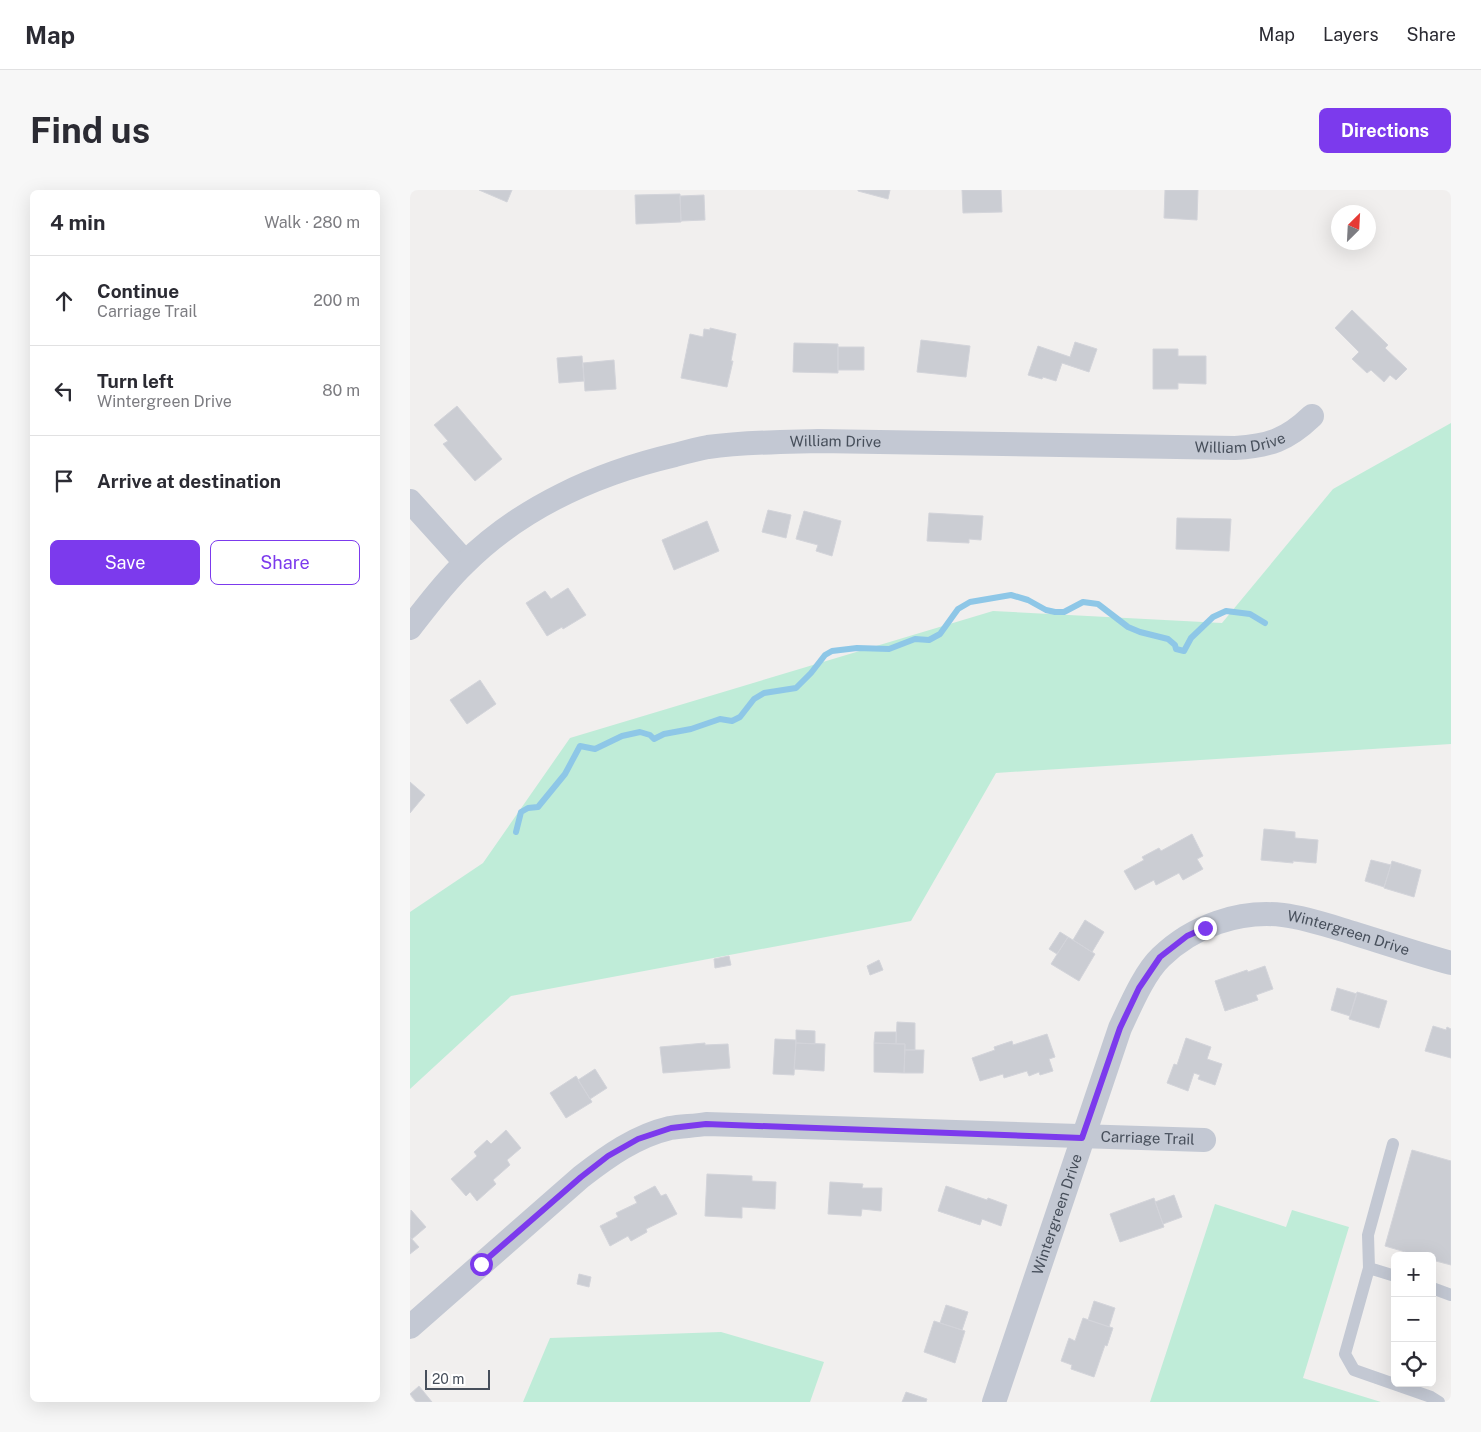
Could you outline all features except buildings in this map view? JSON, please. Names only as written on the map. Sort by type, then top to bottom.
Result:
[{"type":"street","name":"William Drive","points":[[410,628],[445,583],[466,562],[507,528],[530,512],[555,498],[619,470],[707,448],[763,442],[818,441],[1254,447],[1276,441],[1298,430],[1312,416]]},
{"type":"street","points":[[410,501],[466,562]]},
{"type":"street","name":"Wintergreen Drive","points":[[994,1402],[1120,1028],[1139,988],[1160,957],[1187,936],[1223,920],[1252,915],[1282,915],[1314,921],[1451,963]]},
{"type":"street","name":"Carriage Trail","points":[[410,1326],[581,1177],[608,1156],[638,1139],[671,1128],[706,1124],[1082,1138],[1204,1140]]},
{"type":"lane","points":[[1393,1144],[1368,1235],[1368,1268],[1345,1354],[1354,1370],[1431,1397],[1439,1402]]},
{"type":"lane","points":[[1368,1268],[1391,1275]]},
{"type":"lane","points":[[1436,1289],[1451,1295]]},
{"type":"green space","points":[[1451,423],[1451,744],[996,773],[911,921],[511,996],[410,1089],[410,912],[483,863],[570,738],[993,611],[1222,623],[1333,489]]},
{"type":"green space","points":[[1215,1204],[1286,1227],[1292,1210],[1349,1227],[1303,1378],[1381,1402],[1150,1402]]},
{"type":"green space","points":[[721,1332],[824,1362],[810,1402],[523,1402],[550,1338]]},
{"type":"waterway","points":[[516,832],[521,812],[528,808],[538,807],[565,774],[580,746],[595,749],[622,736],[640,732],[650,735],[654,739],[664,734],[691,729],[720,719],[732,721],[740,717],[754,699],[764,693],[796,688],[825,655],[832,651],[857,648],[889,649],[915,639],[929,640],[940,634],[958,609],[970,602],[1011,595],[1055,612],[1064,612],[1083,602],[1098,604],[1128,627],[1168,639],[1175,645],[1176,649],[1184,651],[1191,638],[1213,617],[1226,611],[1250,614],[1265,623]]},
{"type":"route","points":[[481,1264],[608,1156],[638,1139],[671,1128],[706,1124],[1082,1138],[1120,1028],[1139,988],[1160,957],[1187,936],[1205,928]]}]
